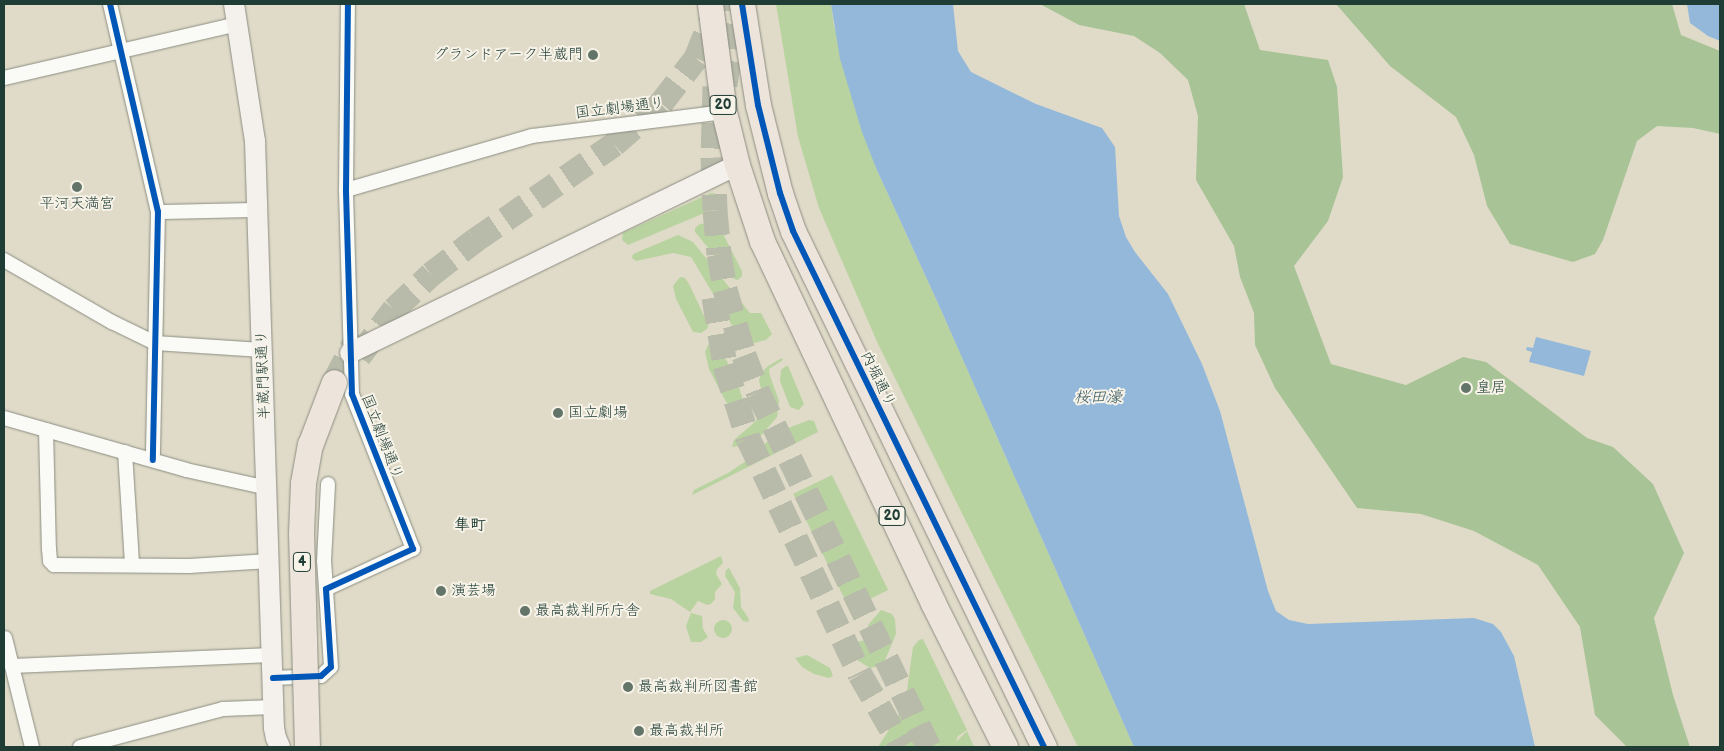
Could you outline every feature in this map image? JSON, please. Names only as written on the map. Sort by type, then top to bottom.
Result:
[{"type":"highway","name":"20","points":[[710,4],[724,112],[737,165],[762,241],[778,279],[980,699],[1005,747]]},
{"type":"highway","name":"内堀通り","points":[[742,4],[760,114],[780,193],[793,231],[1044,747]]},
{"type":"highway","name":"4","points":[[307,747],[301,533],[302,498],[310,445],[334,382]]},
{"type":"highway","points":[[980,699],[993,747]]},
{"type":"street","points":[[110,4],[158,212],[153,460]]},
{"type":"street","name":"半蔵門駅通り","points":[[234,4],[254,127],[268,488],[274,707],[276,738],[280,747]]},
{"type":"street","name":"国立劇場通り","points":[[326,589],[413,549],[352,394],[346,190],[348,4]]},
{"type":"street","points":[[4,78],[237,24]]},
{"type":"street","name":"国立劇場通り","points":[[346,190],[532,136],[724,112]]},
{"type":"street","points":[[350,354],[737,165]]},
{"type":"street","points":[[158,212],[257,210]]},
{"type":"street","points":[[4,260],[112,322],[155,343],[262,350]]},
{"type":"street","points":[[4,418],[153,460],[268,488]]},
{"type":"street","points":[[46,430],[50,561],[54,566],[132,564],[189,566],[270,562]]},
{"type":"street","points":[[125,452],[132,564]]},
{"type":"street","points":[[273,678],[320,676],[331,667],[324,561],[328,484]]},
{"type":"street","points":[[5,638],[32,747]]},
{"type":"street","points":[[12,666],[272,655]]},
{"type":"street","points":[[80,747],[223,709],[274,707]]},
{"type":"green space","points":[[776,4],[831,4],[834,26],[876,168],[937,301],[1134,747],[1078,747],[878,344],[819,208],[798,137]]},
{"type":"green space","points":[[1040,4],[1244,4],[1260,50],[1328,60],[1337,87],[1343,177],[1328,221],[1294,266],[1331,364],[1406,385],[1463,357],[1486,362],[1587,438],[1613,447],[1653,484],[1684,553],[1654,618],[1673,695],[1690,747],[1627,747],[1595,715],[1580,627],[1538,565],[1474,531],[1421,514],[1357,508],[1275,388],[1255,345],[1254,313],[1240,277],[1234,246],[1196,180],[1198,116],[1188,80],[1160,53],[1134,36],[1079,25]]},
{"type":"green space","points":[[1336,4],[1672,4],[1681,35],[1720,51],[1720,134],[1693,128],[1657,126],[1637,141],[1603,240],[1595,254],[1573,262],[1510,244],[1487,206],[1474,155],[1456,117],[1390,66]]},
{"type":"green space","points":[[714,193],[719,202],[714,209],[628,245],[622,240],[623,233]]},
{"type":"green space","points":[[712,223],[720,228],[742,271],[742,276],[738,280],[734,279],[695,232],[695,228],[700,224]]},
{"type":"green space","points":[[678,235],[693,242],[750,313],[761,313],[772,334],[766,340],[750,344],[739,337],[691,257],[673,253],[636,261],[632,258],[633,254]]},
{"type":"green space","points":[[680,277],[685,278],[689,284],[708,324],[708,328],[701,333],[693,332],[676,299],[673,286]]},
{"type":"green space","points":[[714,343],[718,345],[736,378],[743,405],[736,411],[730,408],[709,369],[705,352],[708,345]]},
{"type":"green space","points":[[782,358],[783,360],[769,369],[779,401],[777,417],[759,438],[744,445],[732,447],[734,440],[756,421],[763,409],[764,400],[759,381],[761,373],[768,366]]},
{"type":"green space","points":[[788,366],[804,404],[799,410],[790,407],[780,381],[781,370]]},
{"type":"green space","points":[[809,420],[814,421],[818,432],[692,495],[694,490],[728,473],[746,461],[778,432]]},
{"type":"green space","points":[[832,475],[888,590],[849,609],[793,494]]},
{"type":"green space","points":[[721,556],[723,563],[717,569],[716,574],[722,584],[715,592],[715,599],[711,604],[707,605],[698,601],[690,612],[671,599],[650,594],[650,591]]},
{"type":"green space","points":[[729,568],[740,588],[741,607],[749,619],[748,622],[743,621],[733,608],[735,592],[725,576],[726,570]]},
{"type":"green space","points":[[881,610],[892,614],[895,619],[896,634],[883,665],[870,668],[854,658],[843,645],[870,639],[868,625]]},
{"type":"green space","points":[[691,613],[702,616],[703,629],[708,637],[701,642],[691,642],[686,626]]},
{"type":"green space","points":[[723,620],[729,623],[732,629],[729,635],[723,638],[717,635],[714,629],[717,623]]},
{"type":"green space","points":[[923,639],[967,730],[958,736],[956,742],[967,731],[974,747],[936,747],[942,743],[934,747],[878,747],[899,714],[907,690],[913,647],[919,640]]},
{"type":"green space","points":[[807,655],[830,668],[833,676],[829,678],[814,674],[802,667],[795,658]]},
{"type":"water","name":"桜田濠","points":[[831,4],[953,4],[958,51],[971,72],[1036,104],[1102,128],[1115,147],[1119,216],[1126,237],[1135,252],[1168,294],[1202,364],[1220,411],[1268,591],[1276,611],[1289,620],[1308,624],[1474,618],[1493,624],[1501,632],[1514,656],[1535,747],[1134,747],[937,301],[876,168],[862,132],[840,59]]},
{"type":"water","points":[[1687,4],[1720,4],[1720,41],[1708,36],[1690,23]]},
{"type":"water","points":[[1536,337],[1591,351],[1584,376],[1529,362],[1532,352],[1526,350],[1527,347],[1533,348]]},
{"type":"tunnel","points":[[725,85],[736,4]]},
{"type":"tunnel","points":[[359,356],[394,309],[431,274],[475,240],[614,144],[661,103],[696,58],[714,13]]},
{"type":"tunnel","points":[[715,86],[713,157],[719,254],[725,289],[744,355],[758,392],[929,747]]},
{"type":"tunnel","points":[[714,297],[725,365],[748,438],[860,674],[902,747]]},
{"type":"tunnel","points":[[334,382],[359,334]]},
{"type":"cycle path","points":[[110,4],[158,212],[153,460]]},
{"type":"cycle path","points":[[273,678],[321,676],[331,667],[326,589],[413,549],[352,394],[346,190],[348,4]]},
{"type":"cycle path","points":[[742,4],[758,105],[780,193],[793,231],[1044,747]]},
{"type":"place","name":"グランドアーク半蔵門","points":[[593,55]]},
{"type":"place","name":"平河天満宮","points":[[77,187]]},
{"type":"place","name":"皇居","points":[[1466,388]]},
{"type":"place","name":"国立劇場","points":[[558,413]]},
{"type":"place","name":"演芸場","points":[[441,591]]},
{"type":"place","name":"最高裁判所庁舎","points":[[525,611]]},
{"type":"place","name":"最高裁判所図書館","points":[[628,687]]},
{"type":"place","name":"最高裁判所","points":[[639,731]]},
{"type":"district","name":"隼町","points":[[470,526]]}]
